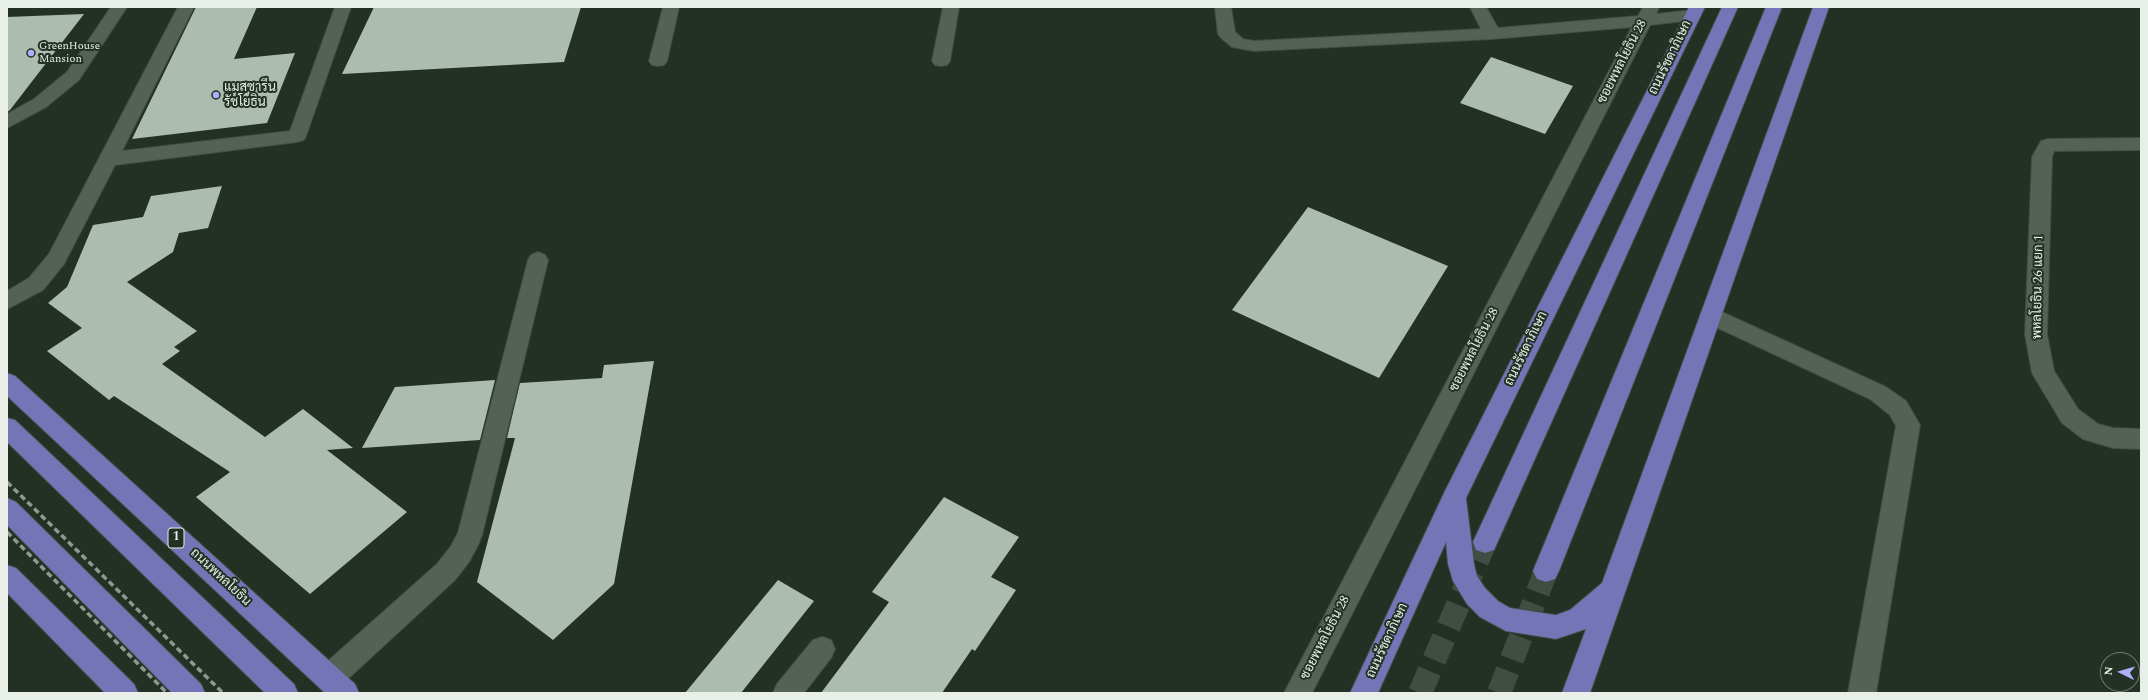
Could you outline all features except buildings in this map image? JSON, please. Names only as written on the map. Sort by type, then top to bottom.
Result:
[{"type":"main road","points":[[1485,542],[1730,7]]},
{"type":"main road","points":[[1546,571],[1774,7]]},
{"type":"main road","points":[[1576,693],[1821,7]]},
{"type":"main road","name":"ถนนรัชดาภิเษก","points":[[1364,693],[1454,498],[1692,10]]},
{"type":"main road","name":"ถนนพหลโยธิน","points":[[7,382],[337,686]]},
{"type":"main road","points":[[7,426],[284,693]]},
{"type":"main road","points":[[1454,498],[1461,564],[1466,581],[1476,596],[1489,609],[1506,619],[1556,627],[1578,620],[1613,590]]},
{"type":"main road","points":[[7,509],[191,693]]},
{"type":"main road","points":[[7,576],[124,693]]},
{"type":"street","points":[[7,122],[40,103],[73,76],[118,7]]},
{"type":"street","points":[[7,301],[36,284],[58,259],[186,7]]},
{"type":"street","points":[[108,160],[297,136],[343,7]]},
{"type":"street","points":[[658,61],[671,7]]},
{"type":"street","points":[[941,61],[951,7]]},
{"type":"street","points":[[1223,7],[1228,34],[1238,43],[1254,46],[1492,34],[1648,14],[1692,10]]},
{"type":"street","points":[[1478,7],[1492,34]]},
{"type":"street","name":"ซอยพหลโยธิน 28","points":[[1298,693],[1648,14]]},
{"type":"street","name":"พหลโยธิน 26 แยก 1","points":[[2141,144],[2048,145],[2042,157],[2036,334],[2043,373],[2070,416],[2091,432],[2113,438],[2141,440]]},
{"type":"street","points":[[337,686],[446,572],[460,554],[470,536],[538,260]]},
{"type":"street","points":[[1711,315],[1878,393],[1898,408],[1908,425],[1862,693]]},
{"type":"street","points":[[787,693],[822,649]]},
{"type":"tunnel","points":[[1420,693],[1485,542]]},
{"type":"tunnel","points":[[1499,693],[1546,571]]},
{"type":"railway","points":[[7,482],[223,693]]},
{"type":"railway","points":[[7,532],[167,693]]},
{"type":"place","name":"GreenHouse Mansion","points":[[31,53]]},
{"type":"place","name":"แมสซารีน รัชโยธิน","points":[[216,95]]}]
